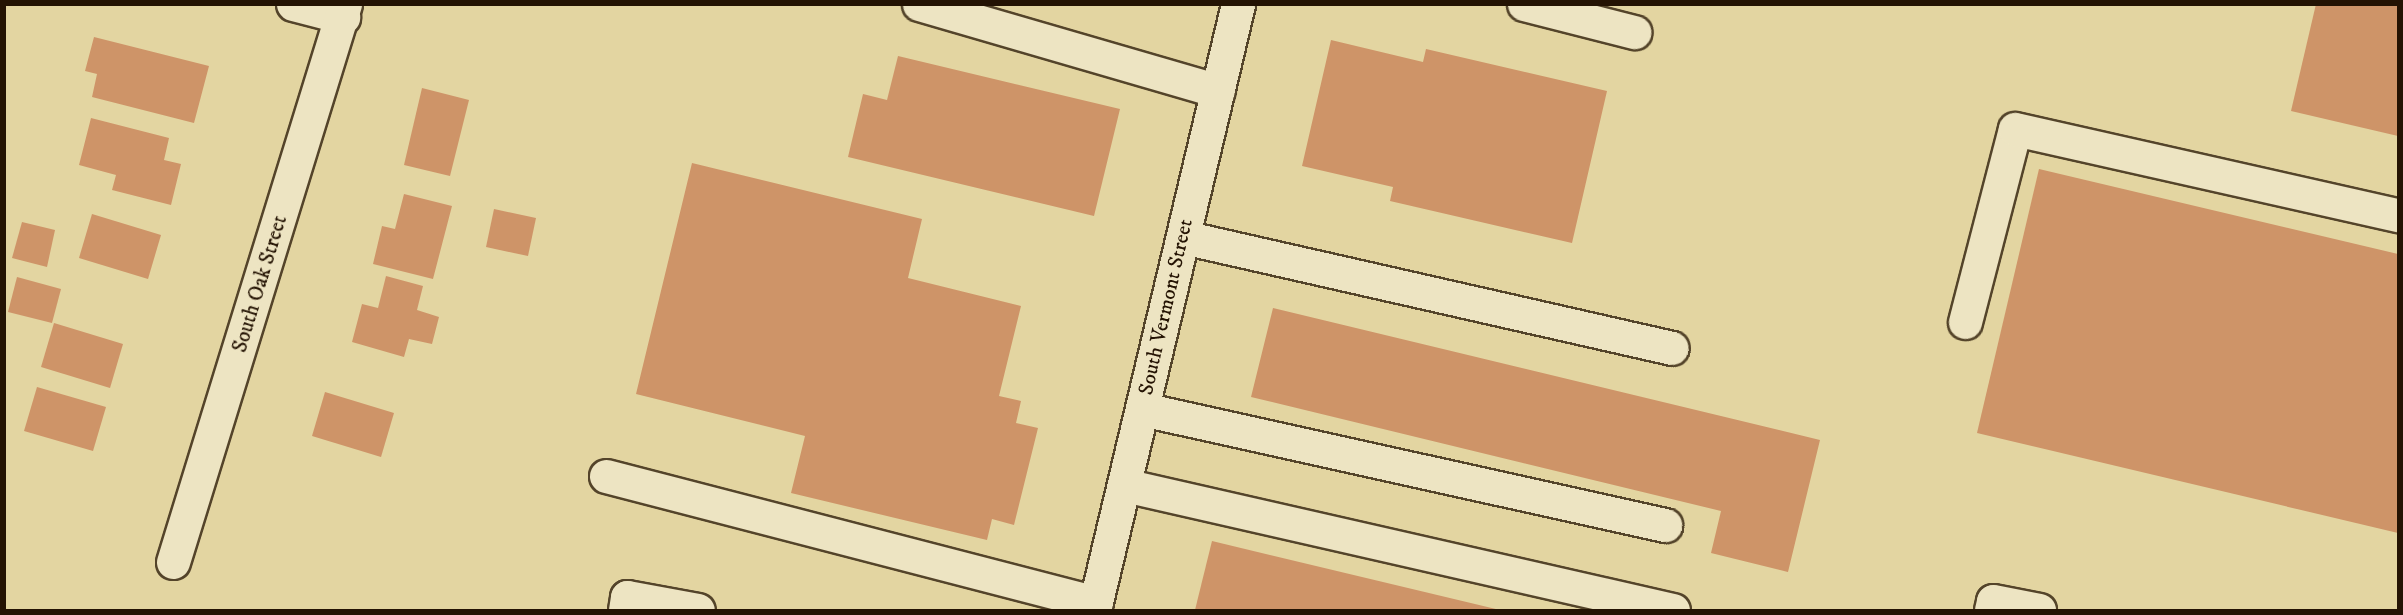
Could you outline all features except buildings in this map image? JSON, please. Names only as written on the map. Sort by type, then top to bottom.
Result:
[{"type":"street","points":[[293,4],[344,11]]},
{"type":"street","points":[[920,4],[1218,91]]},
{"type":"street","name":"South Vermont Street","points":[[1095,607],[1238,4]]},
{"type":"street","points":[[1524,4],[1634,32]]},
{"type":"street","name":"South Oak Street","points":[[173,562],[344,11]]},
{"type":"street","points":[[1965,322],[2015,129],[2398,214]]},
{"type":"street","points":[[1183,237],[1672,348]]},
{"type":"street","points":[[1142,409],[1665,525]]},
{"type":"street","points":[[606,476],[1095,607]]},
{"type":"street","points":[[1124,485],[1673,610]]},
{"type":"street","points":[[625,610],[627,597],[698,610]]},
{"type":"street","points":[[1990,610],[1994,601],[2039,610]]}]
